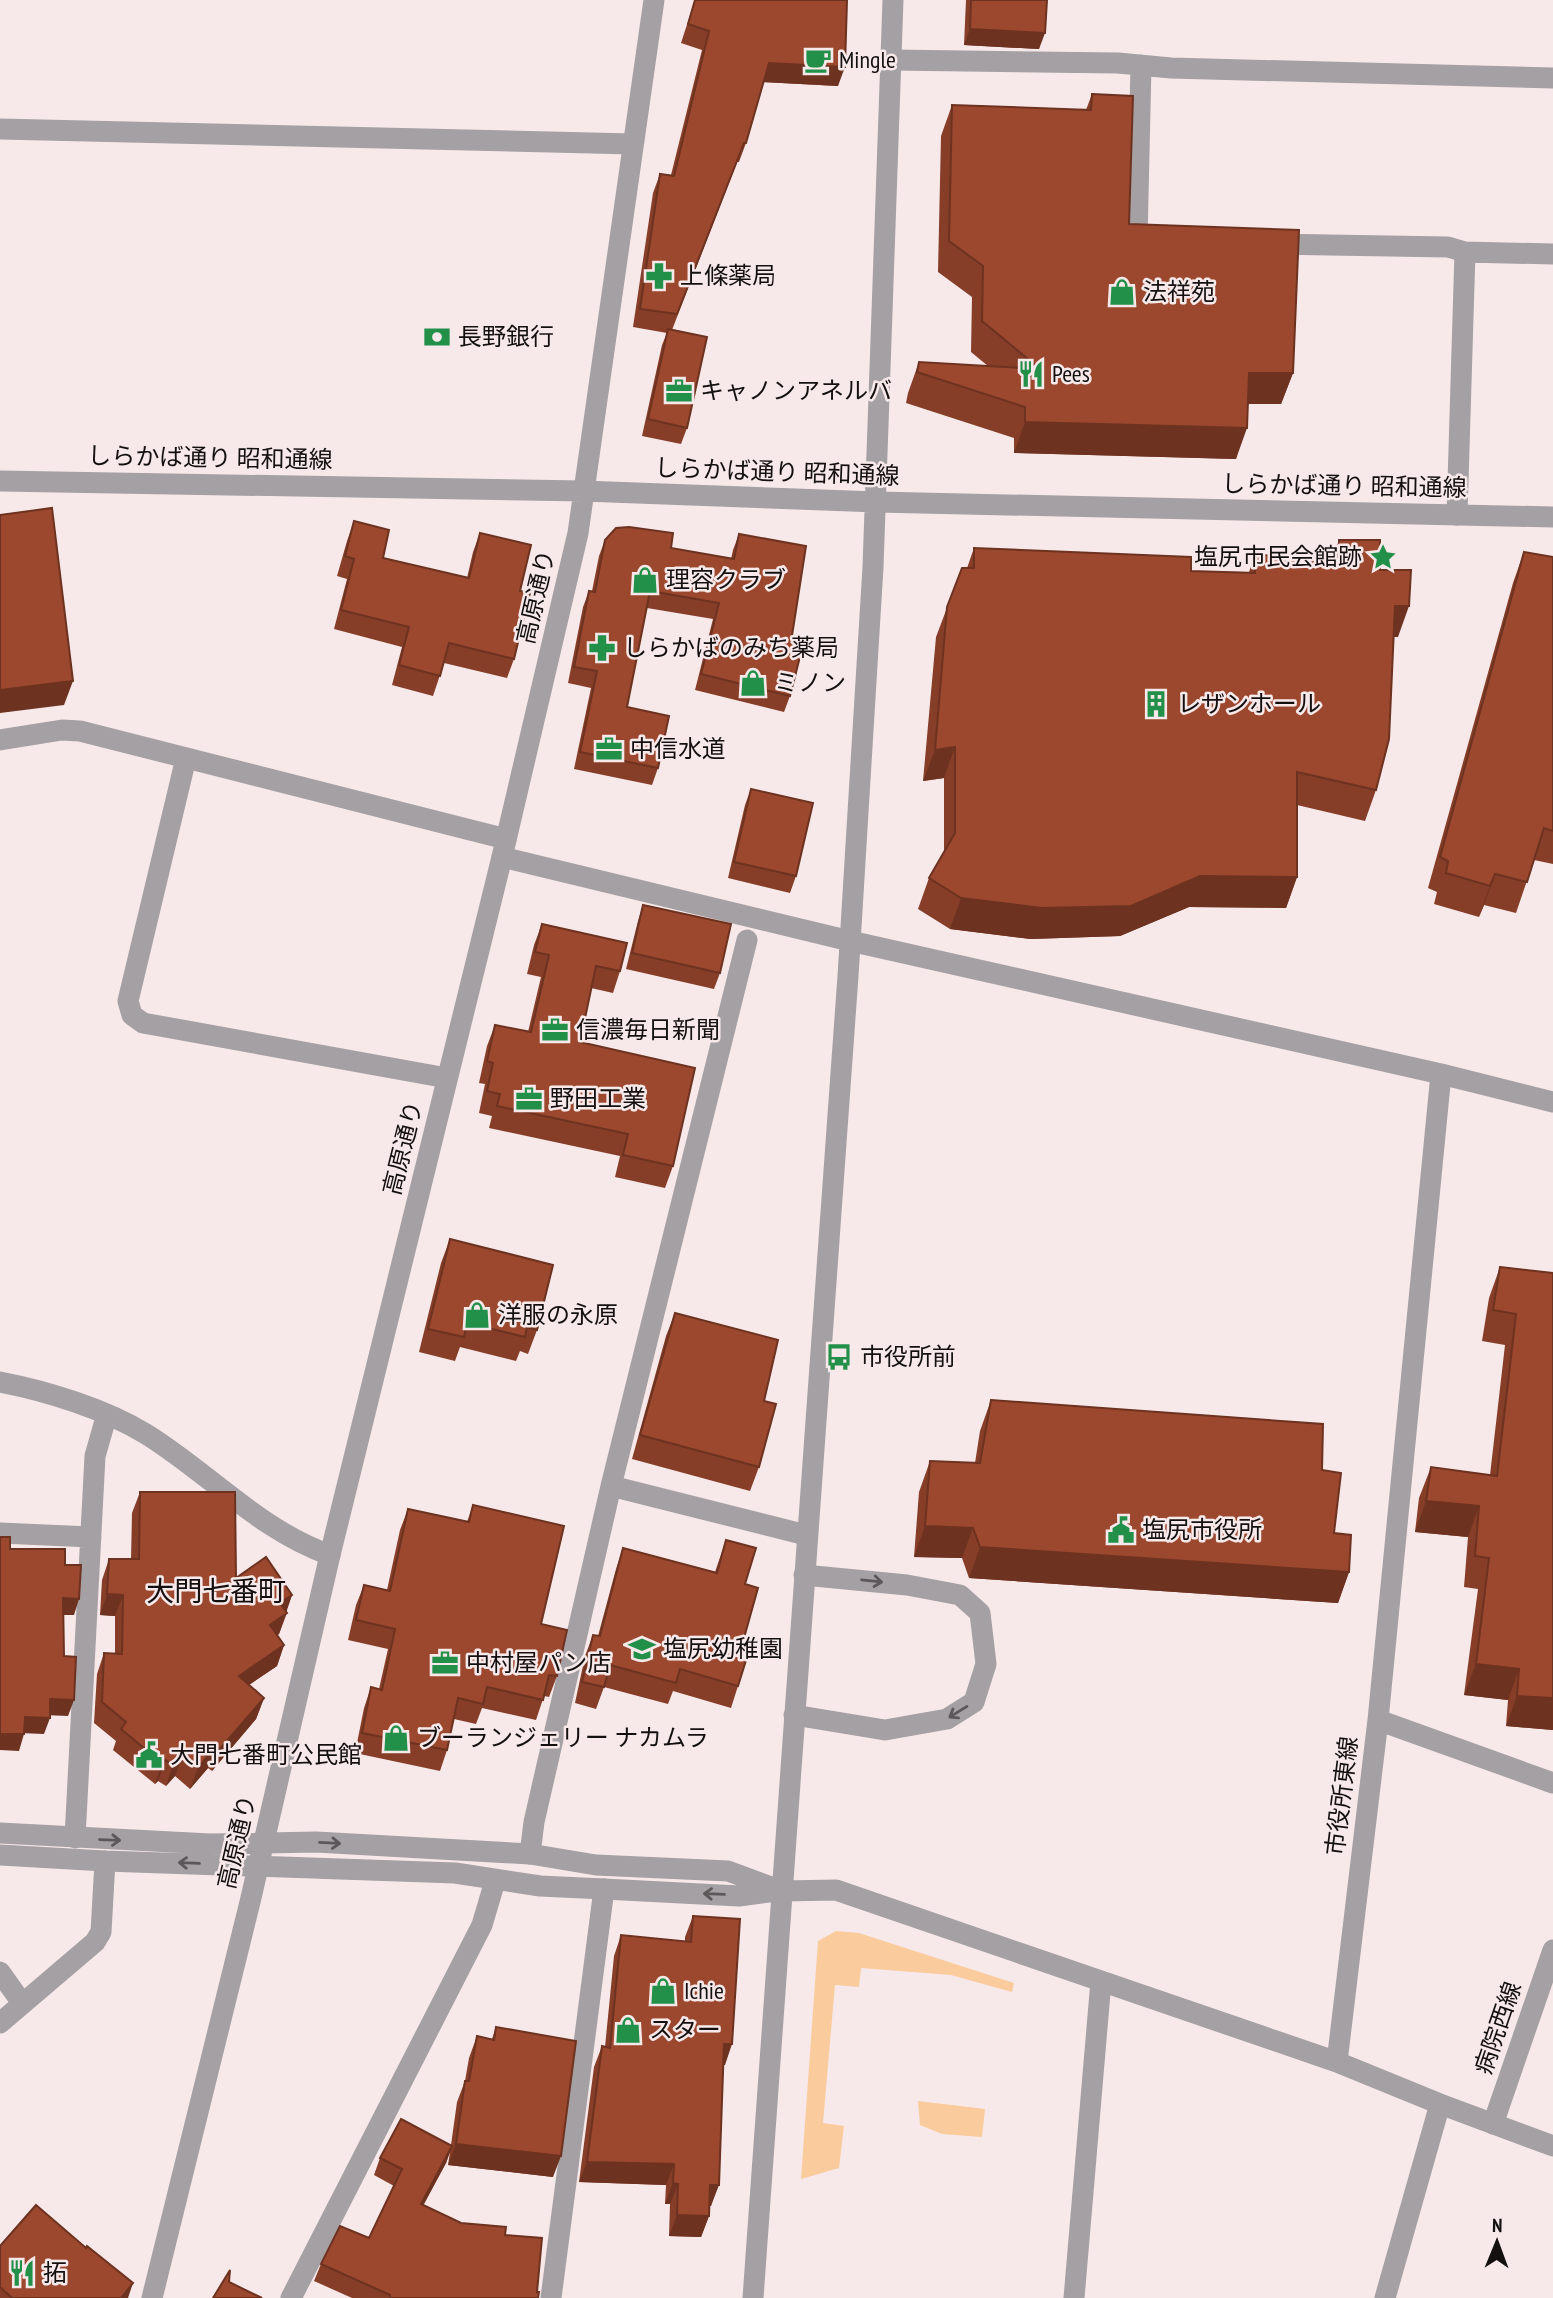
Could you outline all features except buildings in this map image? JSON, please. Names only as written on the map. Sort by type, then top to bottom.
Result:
[{"type":"street","name":"高原通り","points":[[152,2298],[578,533],[654,0]]},
{"type":"street","points":[[753,2298],[850,941],[877,502],[893,0]]},
{"type":"street","points":[[891,60],[1104,63],[1553,78]]},
{"type":"street","points":[[1141,65],[1137,241],[1164,241]]},
{"type":"street","points":[[0,130],[633,144]]},
{"type":"street","points":[[1245,243],[1448,247],[1465,252],[1553,254]]},
{"type":"street","points":[[1457,515],[1465,252]]},
{"type":"street","name":"しらかば通り 昭和通線","points":[[0,481],[583,491],[877,502],[1553,517]]},
{"type":"street","points":[[0,740],[71,729],[186,758],[504,848],[850,941],[1441,1074],[1553,1102]]},
{"type":"street","points":[[186,758],[128,1001],[132,1015],[143,1023],[447,1078]]},
{"type":"street","points":[[530,1854],[537,1809],[611,1486],[747,940]]},
{"type":"street","points":[[1378,1720],[1441,1074]]},
{"type":"street","points":[[0,1382],[20,1385],[107,1414],[146,1434],[269,1525],[305,1546],[330,1555]]},
{"type":"street","points":[[75,1838],[96,1456],[107,1414]]},
{"type":"street","points":[[611,1486],[806,1535]]},
{"type":"street","points":[[0,1533],[91,1537]]},
{"type":"street","points":[[794,1715],[885,1730],[947,1719],[974,1702],[986,1664],[980,1613],[960,1595],[907,1585],[804,1575]]},
{"type":"street","name":"市役所東線","points":[[1337,2062],[1378,1720],[1553,1783]]},
{"type":"street","points":[[0,1833],[210,1844],[316,1842],[530,1854],[596,1865],[728,1871],[782,1891]]},
{"type":"street","points":[[0,1855],[455,1874],[540,1886],[739,1896],[782,1891],[836,1890],[1337,2062],[1553,2146]]},
{"type":"street","points":[[0,2023],[95,1942],[101,1932],[105,1861]]},
{"type":"street","points":[[291,2298],[482,1925],[495,1881]]},
{"type":"street","points":[[551,2298],[604,1889]]},
{"type":"street","name":"病院西線","points":[[1493,2124],[1553,1950]]},
{"type":"street","points":[[0,1972],[22,2003]]},
{"type":"street","points":[[1074,2298],[1101,1982]]},
{"type":"street","points":[[1385,2298],[1440,2104]]},
{"type":"shaded area","points":[[836,1931],[859,1933],[1014,1983],[1012,1992],[951,1975],[861,1968],[859,1987],[835,1985],[823,2123],[844,2126],[839,2168],[801,2179],[818,1941]]},
{"type":"shaded area","points":[[918,2101],[985,2109],[982,2137],[942,2134],[920,2125]]},
{"type":"place","name":"Mingle","points":[[818,60]]},
{"type":"place","name":"上條薬局","points":[[659,276]]},
{"type":"place","name":"法祥苑","points":[[1122,292]]},
{"type":"place","name":"長野銀行","points":[[437,337]]},
{"type":"place","name":"Pees","points":[[1031,374]]},
{"type":"place","name":"キャノンアネルバ","points":[[679,391]]},
{"type":"place","name":"塩尻市民会館跡","points":[[1383,557]]},
{"type":"place","name":"理容クラブ","points":[[645,580]]},
{"type":"place","name":"しらかばのみち薬局","points":[[602,648]]},
{"type":"place","name":"ミノン","points":[[753,683]]},
{"type":"place","name":"レザンホール","points":[[1156,704]]},
{"type":"place","name":"中信水道","points":[[609,749]]},
{"type":"place","name":"信濃毎日新聞","points":[[555,1030]]},
{"type":"place","name":"野田工業","points":[[529,1099]]},
{"type":"place","name":"洋服の永原","points":[[477,1315]]},
{"type":"place","name":"市役所前","points":[[839,1357]]},
{"type":"place","name":"塩尻市役所","points":[[1121,1530]]},
{"type":"place","name":"塩尻幼稚園","points":[[642,1649]]},
{"type":"place","name":"中村屋パン店","points":[[445,1663]]},
{"type":"place","name":"ブーランジェリー ナカムラ","points":[[396,1738]]},
{"type":"place","name":"大門七番町公民館","points":[[149,1755]]},
{"type":"place","name":"Ichie","points":[[663,1991]]},
{"type":"place","name":"スター","points":[[628,2030]]},
{"type":"place","name":"拓","points":[[22,2273]]},
{"type":"district","name":"大門七番町","points":[[216,1591]]}]
